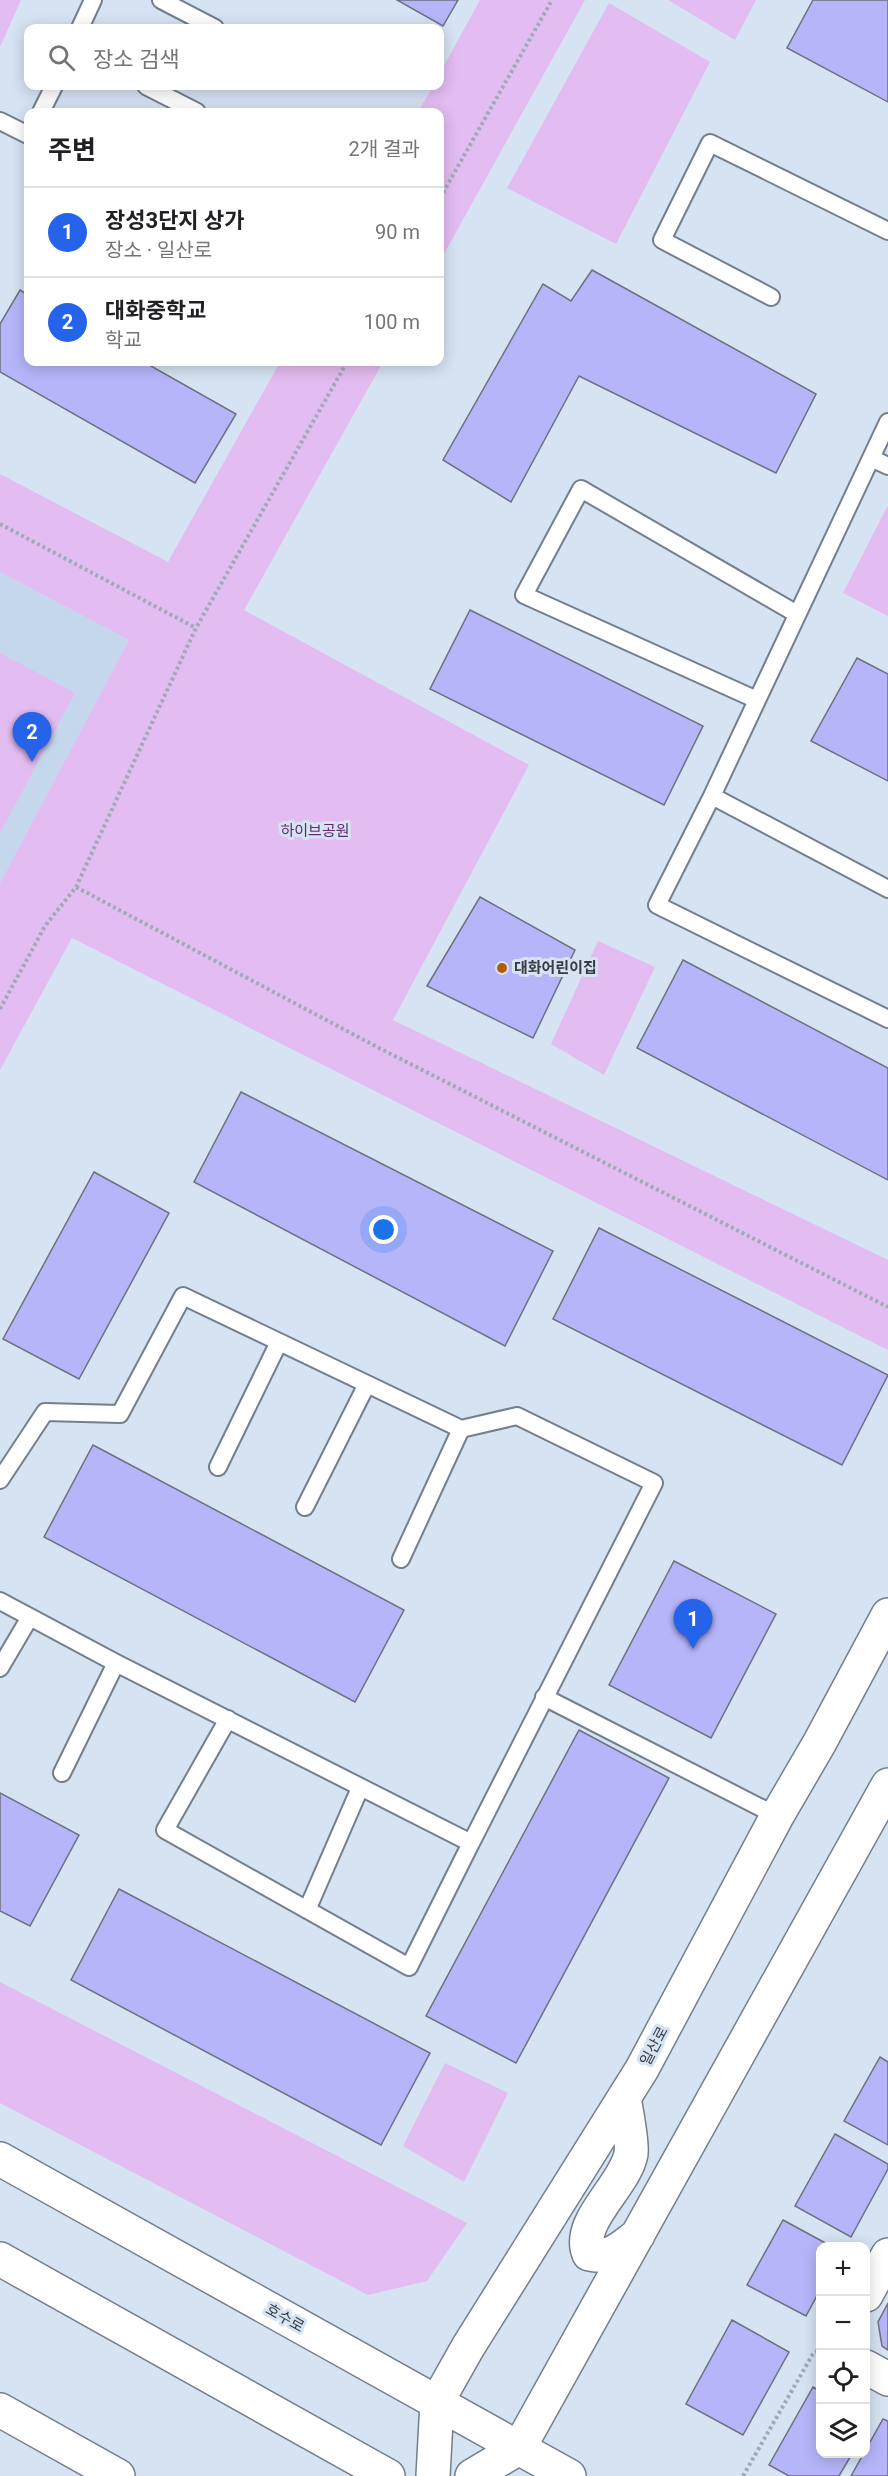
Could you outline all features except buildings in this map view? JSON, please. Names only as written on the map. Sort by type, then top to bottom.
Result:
[{"type":"main road","name":"일산로","points":[[433,2476],[437,2402],[468,2347],[642,2069],[777,1816],[820,1742],[888,1615]]},
{"type":"main road","points":[[472,2476],[519,2448],[888,1785]]},
{"type":"main road","points":[[624,2098],[632,2153],[622,2176],[588,2231],[585,2244],[589,2254],[602,2257],[611,2255],[639,2234]]},
{"type":"main road","name":"호수로","points":[[0,2159],[569,2476]]},
{"type":"main road","points":[[870,2288],[888,2255]]},
{"type":"main road","points":[[0,2259],[388,2476]]},
{"type":"main road","points":[[870,2369],[888,2379]]},
{"type":"main road","points":[[0,2410],[118,2476]]},
{"type":"lane","points":[[82,24],[93,0]]},
{"type":"lane","points":[[161,0],[207,24]]},
{"type":"lane","points":[[43,108],[52,90]]},
{"type":"lane","points":[[154,90],[189,108]]},
{"type":"lane","points":[[0,121],[24,133]]},
{"type":"lane","points":[[771,297],[662,240],[710,143],[888,231]]},
{"type":"lane","points":[[888,422],[712,796],[657,905],[888,1018]]},
{"type":"lane","points":[[871,458],[888,466]]},
{"type":"lane","points":[[757,700],[524,595],[581,489],[797,614]]},
{"type":"lane","points":[[712,796],[888,889]]},
{"type":"lane","points":[[0,1480],[45,1412],[120,1414],[183,1296],[460,1429],[517,1416],[654,1483],[409,1967],[165,1830],[228,1719]]},
{"type":"lane","points":[[218,1467],[279,1342]]},
{"type":"lane","points":[[305,1507],[367,1384]]},
{"type":"lane","points":[[401,1559],[460,1429]]},
{"type":"lane","points":[[0,1601],[116,1663],[471,1843]]},
{"type":"lane","points":[[0,1668],[30,1617]]},
{"type":"lane","points":[[62,1773],[116,1663]]},
{"type":"lane","points":[[544,1697],[777,1816]]},
{"type":"lane","points":[[307,1910],[360,1788]]},
{"type":"path","points":[[444,191],[552,0]]},
{"type":"path","points":[[0,1010],[45,926],[76,887],[196,628],[345,366]]},
{"type":"path","points":[[0,524],[196,628]]},
{"type":"path","points":[[76,887],[379,1048],[888,1307]]},
{"type":"path","points":[[743,2476],[816,2352]]},
{"type":"shaded area","points":[[0,572],[129,640],[0,883]]},
{"type":"green space","points":[[0,0],[21,0],[0,47]]},
{"type":"green space","points":[[480,0],[585,0],[444,254],[444,108],[420,108],[431,90],[444,90],[444,66]]},
{"type":"green space","points":[[668,0],[756,0],[735,40]]},
{"type":"green space","points":[[609,3],[710,62],[616,244],[507,188]]},
{"type":"green space","name":"하이브공원","points":[[278,366],[381,366],[244,610],[529,765],[393,1020],[888,1260],[888,1350],[72,938],[0,1070],[0,883],[129,640],[0,572],[0,474],[168,562]]},
{"type":"green space","points":[[888,507],[888,616],[843,593]]},
{"type":"green space","points":[[0,653],[75,693],[0,833]]},
{"type":"green space","points":[[598,941],[655,967],[604,1075],[551,1044]]},
{"type":"green space","points":[[0,1982],[467,2223],[427,2281],[368,2295],[0,2103]]},
{"type":"green space","points":[[445,2063],[508,2093],[464,2182],[403,2146]]},
{"type":"place","name":"대화중학교","points":[[32,762]]},
{"type":"place","name":"대화어린이집","points":[[502,968]]},
{"type":"place","name":"장성3단지 상가","points":[[693,1649]]}]
